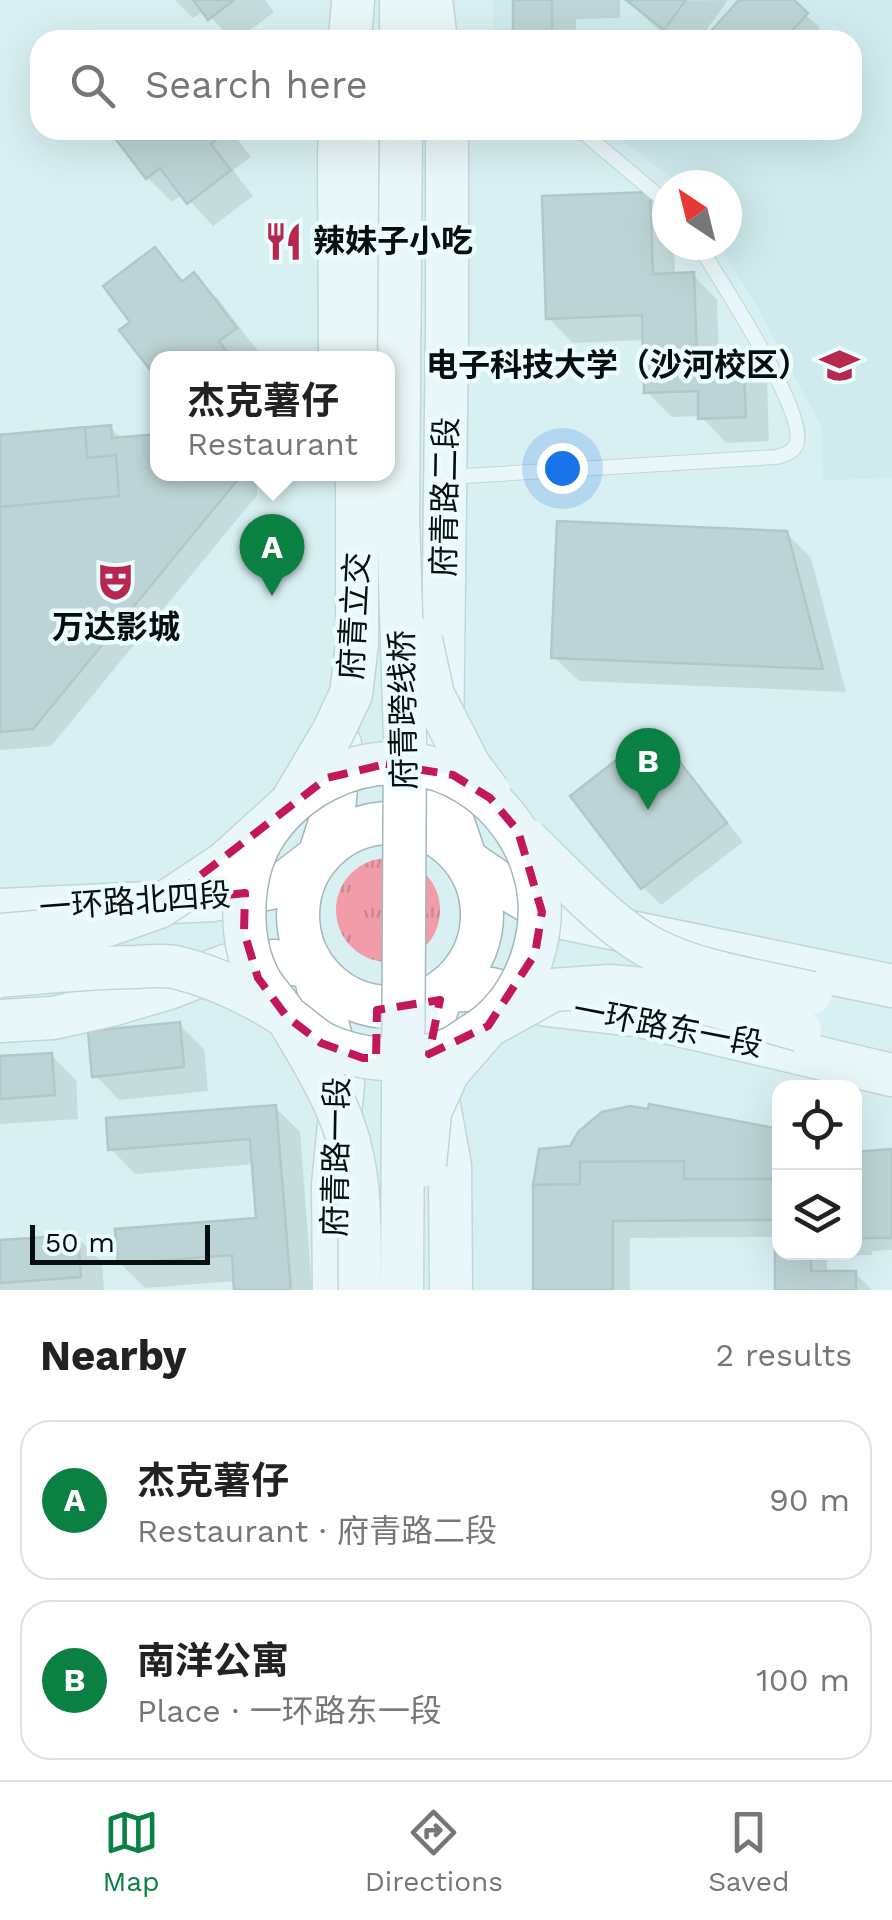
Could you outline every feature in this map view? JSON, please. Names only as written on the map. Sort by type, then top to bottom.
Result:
[{"type":"main road","points":[[352,30],[356,0]]},
{"type":"main road","points":[[356,0],[358,30]]},
{"type":"main road","points":[[378,0],[378,30]]},
{"type":"main road","points":[[401,30],[402,0]]},
{"type":"main road","points":[[425,30],[428,0]]},
{"type":"main road","points":[[428,0],[434,30]]},
{"type":"main road","points":[[340,351],[339,152],[353,140]]},
{"type":"main road","points":[[358,351],[359,140]]},
{"type":"main road","points":[[359,140],[377,351]]},
{"type":"main road","name":"府青跨线桥","points":[[402,1290],[405,738],[398,517],[427,140]]},
{"type":"main road","points":[[428,140],[418,628],[433,695],[470,767],[518,831],[608,918],[655,950],[805,1011],[892,1010]]},
{"type":"main road","name":"府青路二段","points":[[428,140],[445,476],[442,748],[447,805],[466,860]]},
{"type":"main road","points":[[340,481],[340,738],[334,810],[319,856],[304,881],[297,910],[300,940],[313,967],[333,988],[359,1003],[373,1006],[417,1004],[444,991],[464,970],[478,944],[483,916],[479,886],[466,860]]},
{"type":"main road","name":"府青立交","points":[[357,481],[357,644],[351,694],[291,803],[262,840],[246,885],[244,932],[258,978],[286,1016],[342,1120],[352,1150],[357,1176],[360,1290]]},
{"type":"main road","name":"府青跨线桥","points":[[376,1290],[378,481]]},
{"type":"main road","name":"府青立交","points":[[0,935],[105,926],[159,907],[224,864],[291,803],[327,778],[368,764],[411,764],[453,775],[490,798],[518,831],[536,870],[542,912],[535,954],[516,993],[448,1072],[430,1112],[422,1185],[423,1290]]},
{"type":"main road","points":[[319,856],[340,837],[366,826],[394,822],[421,827],[446,840],[466,860],[508,890],[553,916],[892,986]]},
{"type":"main road","name":"一环路北四段","points":[[0,910],[214,900],[280,886],[319,856]]},
{"type":"main road","points":[[0,1022],[53,1018],[111,1005],[225,966],[275,961],[313,967]]},
{"type":"main road","name":"府青立交","points":[[0,976],[172,966],[222,983],[286,1016],[322,1043],[363,1058],[407,1060],[450,1048],[553,990],[610,986],[805,1011],[892,1052]]},
{"type":"main road","name":"府青路一段","points":[[313,967],[343,1085],[334,1185],[334,1290]]},
{"type":"main road","name":"一环路东一段","points":[[444,991],[491,989],[547,1004],[640,1016],[892,1075]]},
{"type":"main road","points":[[444,991],[427,1038],[450,1166],[451,1290]]},
{"type":"lane","points":[[591,140],[652,191]]},
{"type":"lane","points":[[445,476],[776,457],[789,453],[798,432],[788,399],[707,260]]},
{"type":"highlighted area","points":[[386,764],[453,775],[490,798],[518,831],[542,912],[535,954],[488,1026],[429,1054],[440,1000],[377,1010],[376,1058],[363,1058],[321,1043],[286,1016],[258,978],[244,932],[245,893],[166,902],[327,778]]},
{"type":"shaded area","points":[[493,0],[892,0],[892,478],[823,480],[822,428],[728,260],[742,260],[742,170],[661,170],[621,140],[862,140],[862,30],[493,30]]},
{"type":"green space","points":[[388,858],[408,862],[425,873],[436,890],[440,910],[436,930],[425,947],[408,958],[388,962],[368,958],[351,947],[340,930],[336,910],[340,890],[351,873],[368,862]]},
{"type":"building","points":[[193,0],[234,0],[208,20]]},
{"type":"building","points":[[513,0],[552,0],[552,30],[513,30]]},
{"type":"building","points":[[626,0],[686,0],[664,30]]},
{"type":"building","points":[[739,0],[794,0],[808,13],[793,30],[712,30]]},
{"type":"building","points":[[116,140],[216,140],[211,144],[231,170],[187,204],[160,168],[146,179]]},
{"type":"building","points":[[650,192],[653,274],[694,272],[697,357],[743,355],[746,417],[698,419],[698,391],[644,393],[642,315],[546,319],[542,196]]},
{"type":"building","points":[[155,247],[182,282],[194,272],[237,328],[219,341],[227,351],[150,351],[150,370],[119,330],[130,322],[103,286]]},
{"type":"building","points":[[111,425],[112,438],[150,435],[150,481],[237,481],[33,729],[0,732],[0,435]]},
{"type":"building","points":[[85,427],[87,458],[116,455],[119,496],[0,507],[0,435]]},
{"type":"building","points":[[557,521],[787,531],[823,669],[551,658]]},
{"type":"building","points":[[655,730],[727,823],[641,889],[570,796]]},
{"type":"building","points":[[180,1022],[184,1067],[92,1077],[88,1031]]},
{"type":"building","points":[[52,1053],[55,1095],[0,1099],[0,1056]]},
{"type":"building","points":[[649,1104],[772,1127],[772,1179],[684,1179],[684,1161],[580,1162],[580,1184],[533,1185],[539,1149],[570,1146],[579,1131],[602,1112],[630,1106],[648,1109]]},
{"type":"building","points":[[276,1105],[291,1290],[234,1290],[232,1255],[118,1264],[115,1229],[256,1218],[250,1139],[108,1150],[106,1118]]},
{"type":"building","points":[[892,1149],[892,1238],[862,1238],[862,1151]]},
{"type":"building","points":[[684,1161],[684,1179],[772,1179],[772,1220],[613,1221],[613,1290],[533,1290],[533,1185],[580,1184],[580,1162]]},
{"type":"building","points":[[78,1235],[81,1277],[0,1283],[0,1240]]},
{"type":"building","points":[[775,1260],[811,1260],[811,1271],[856,1271],[856,1290],[775,1290]]},
{"type":"place","name":"辣妹子小吃","points":[[283,241]]},
{"type":"place","name":"电子科技大学（沙河校区）","points":[[840,365]]},
{"type":"place","name":"万达影城","points":[[116,582]]},
{"type":"place","name":"杰克薯仔","points":[[272,596]]},
{"type":"place","name":"南洋公寓","points":[[648,810]]}]
